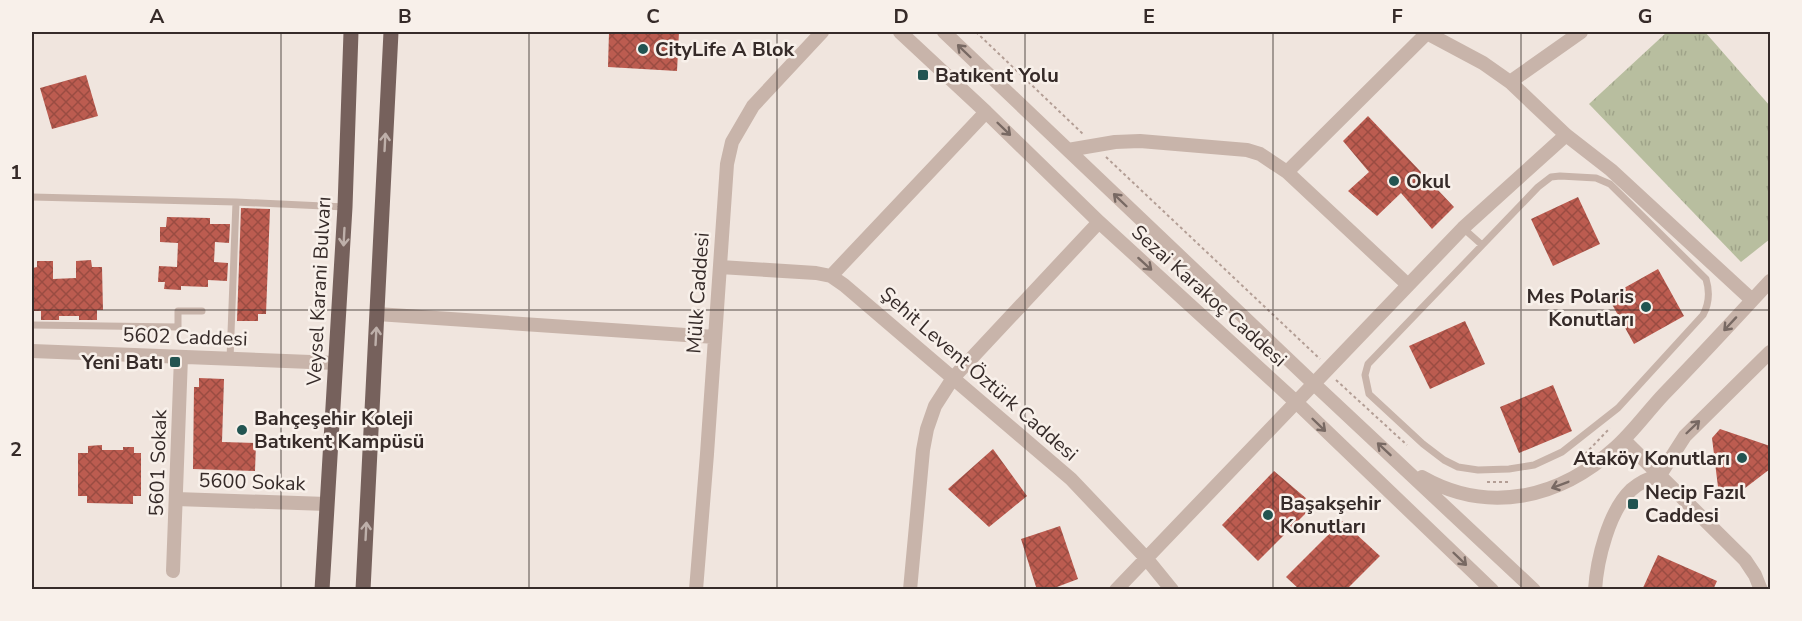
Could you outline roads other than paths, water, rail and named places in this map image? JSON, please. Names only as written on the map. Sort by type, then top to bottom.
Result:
[{"type":"main road","name":"Veysel Karani Bulvarı","points":[[322,590],[345,207],[351,32]]},
{"type":"main road","points":[[363,590],[391,35]]},
{"type":"street","name":"Mülk Caddesi","points":[[696,590],[726,164],[732,142],[753,106],[822,32]]},
{"type":"street","name":"Sezai Karakoç Caddesi","points":[[900,32],[1100,222],[1296,402],[1492,590]]},
{"type":"street","points":[[944,32],[1534,590]]},
{"type":"street","points":[[1287,172],[1426,32],[1483,63],[1510,82],[1566,135],[1611,170],[1752,300]]},
{"type":"street","points":[[1510,82],[1581,32]]},
{"type":"street","points":[[720,267],[831,276],[986,112]]},
{"type":"street","points":[[1116,590],[1463,228],[1566,135]]},
{"type":"street","points":[[1068,150],[1115,142],[1140,141],[1247,150],[1260,154],[1287,172],[1408,285]]},
{"type":"street","points":[[910,590],[923,450],[935,406],[953,378],[1100,222]]},
{"type":"street","name":"Şehit Levent Öztürk Caddesi","points":[[831,276],[1071,479],[1146,558],[1172,590]]},
{"type":"street","points":[[1401,465],[1438,486],[1466,495],[1497,499],[1536,494],[1572,480],[1624,440],[1649,410],[1770,281]]},
{"type":"street","points":[[377,314],[715,337]]},
{"type":"street","name":"5602 Caddesi","points":[[32,351],[336,363]]},
{"type":"street","points":[[1595,590],[1600,552],[1613,518],[1624,498],[1646,479],[1660,475],[1685,436],[1770,352]]},
{"type":"street","name":"5601 Sokak","points":[[173,571],[181,357]]},
{"type":"street","points":[[1624,440],[1745,560],[1764,585]]},
{"type":"street","name":"5600 Sokak","points":[[176,499],[327,504]]},
{"type":"lane","points":[[1560,176],[1602,179],[1610,184],[1706,279],[1707,307],[1703,315],[1618,408],[1562,452],[1534,465],[1509,469],[1478,470],[1458,467],[1444,460],[1423,444],[1369,394],[1365,375],[1368,364],[1482,245],[1546,180],[1560,176]]},
{"type":"lane","points":[[32,197],[345,207]]},
{"type":"lane","points":[[230,359],[236,202]]},
{"type":"lane","points":[[1463,228],[1482,245]]},
{"type":"lane","points":[[32,325],[178,327],[178,311],[202,311]]},
{"type":"place","name":"CityLife A Blok","points":[[643,49]]},
{"type":"place","name":"Batıkent Yolu","points":[[923,75]]},
{"type":"place","name":"Okul","points":[[1394,181]]},
{"type":"place","name":"Mes Polaris Konutları","points":[[1646,307]]},
{"type":"place","name":"Yeni Batı","points":[[175,362]]},
{"type":"place","name":"Bahçeşehir Koleji Batıkent Kampüsü","points":[[242,430]]},
{"type":"place","name":"Ataköy Konutları","points":[[1742,458]]},
{"type":"place","name":"Necip Fazıl Caddesi","points":[[1633,504]]},
{"type":"place","name":"Başakşehir Konutları","points":[[1268,515]]}]
